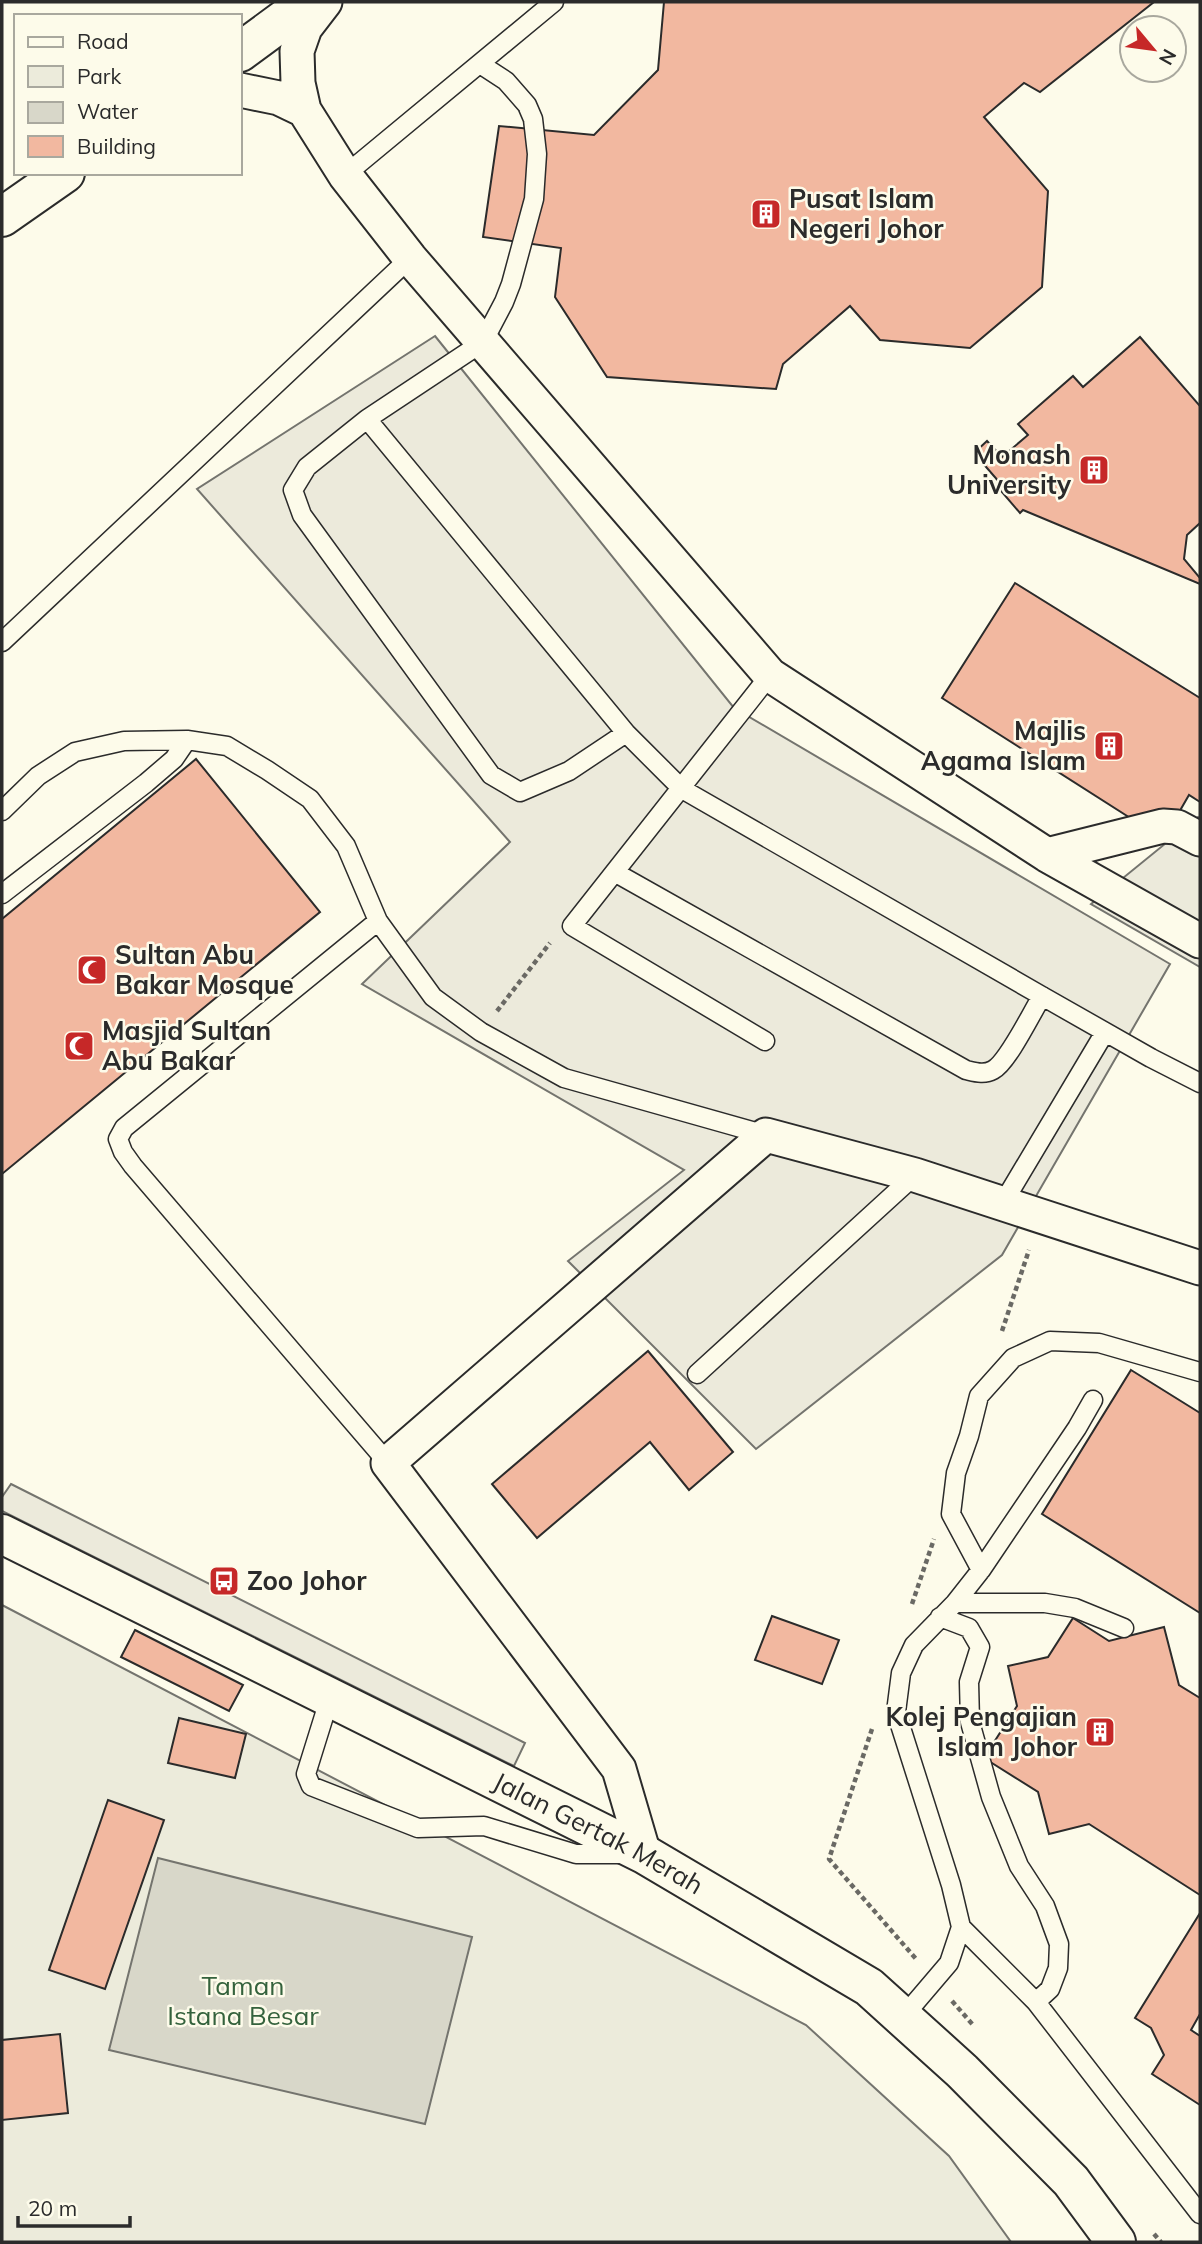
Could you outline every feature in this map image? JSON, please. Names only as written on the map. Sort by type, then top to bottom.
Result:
[{"type":"main road","points":[[242,51],[308,2]]},
{"type":"main road","points":[[2,217],[62,175]]},
{"type":"main road","name":"Jalan Gertak Merah","points":[[2,1534],[644,1854],[869,1987],[962,2071],[1071,2181],[1116,2242]]},
{"type":"street","points":[[325,2],[305,28],[297,51],[298,83],[304,110],[345,175],[410,258],[771,675],[1047,855],[1200,941]]},
{"type":"street","points":[[242,90],[279,98],[304,110]]},
{"type":"street","points":[[1047,855],[1163,826],[1177,827],[1200,839]]},
{"type":"street","points":[[644,1854],[620,1769],[388,1463],[766,1135],[915,1175],[1200,1268]]},
{"type":"lane","points":[[345,175],[554,2]]},
{"type":"lane","points":[[480,64],[506,80],[527,105],[533,119],[537,154],[534,200],[505,302],[483,342],[367,419],[307,467],[293,491],[302,515],[491,775],[520,792],[569,771],[626,733]]},
{"type":"lane","points":[[2,642],[410,258]]},
{"type":"lane","points":[[367,419],[626,733],[682,789],[1105,1032],[1200,1083]]},
{"type":"lane","points":[[765,1041],[572,926],[771,675]]},
{"type":"lane","points":[[2,811],[37,776],[75,752],[124,741],[187,740],[227,746],[267,769],[310,799],[346,846],[378,921],[433,997],[481,1032],[564,1078],[766,1135]]},
{"type":"lane","points":[[2,894],[146,783],[174,759],[187,740]]},
{"type":"lane","points":[[616,873],[966,1070],[980,1074],[993,1070],[1004,1060],[1042,996]]},
{"type":"lane","points":[[378,921],[124,1128],[118,1139],[133,1166],[165,1200],[388,1463]]},
{"type":"lane","points":[[1003,1203],[1105,1032]]},
{"type":"lane","points":[[697,1374],[915,1175]]},
{"type":"lane","points":[[981,1570],[951,1514],[956,1473],[979,1396],[1013,1358],[1050,1342],[1098,1343],[1200,1372]]},
{"type":"lane","points":[[1093,1400],[981,1570],[955,1603],[914,1645],[901,1673],[895,1712],[951,1885],[961,1927],[1036,2002],[1200,2214]]},
{"type":"lane","points":[[955,1603],[1045,1603],[1075,1608],[1124,1628]]},
{"type":"lane","points":[[940,1618],[969,1628],[980,1647],[969,1682],[970,1722],[1000,1820],[1019,1866],[1045,1906],[1059,1944],[1058,1968],[1054,1979],[1049,1990],[1036,2002]]},
{"type":"lane","points":[[330,1697],[306,1774],[311,1786],[418,1828],[484,1826],[576,1854],[644,1854]]},
{"type":"lane","points":[[903,2017],[949,1963],[961,1927]]},
{"type":"path","points":[[481,1032],[557,934]]},
{"type":"green space","name":"Taman Istana Besar","points":[[2,1605],[806,2025],[949,2156],[1011,2242],[2,2242]]},
{"type":"shaded area","points":[[435,336],[734,708],[1170,964],[1002,1255],[756,1449],[568,1261],[684,1170],[362,984],[510,842],[197,489]]},
{"type":"shaded area","points":[[1198,817],[1200,819],[1200,967],[1091,904]]},
{"type":"shaded area","points":[[11,1484],[525,1743],[514,1766],[2,1511],[2,1497]]},
{"type":"water","points":[[158,1858],[472,1937],[425,2124],[109,2050]]},
{"type":"building","name":"Pusat Islam Negeri Johor","points":[[664,2],[1154,2],[1139,14],[1118,14],[1118,30],[1040,92],[1024,83],[984,117],[1048,191],[1042,287],[970,348],[880,340],[850,306],[783,364],[776,389],[607,377],[555,297],[561,248],[483,237],[499,126],[594,135],[658,70]]},
{"type":"building","name":"Monash University","points":[[1140,337],[1200,406],[1200,525],[1187,535],[1184,559],[1200,578],[1200,584],[1023,510],[1020,513],[996,485],[1000,483],[974,453],[987,441],[1002,457],[1028,435],[1018,424],[1073,376],[1083,387]]},
{"type":"building","name":"Majlis Agama Islam","points":[[1015,583],[1200,698],[1200,802],[1189,795],[1178,814],[1135,821],[942,698]]},
{"type":"building","name":"Masjid Sultan Abu Bakar","points":[[196,759],[320,912],[2,1174],[2,919]]},
{"type":"building","points":[[648,1351],[733,1452],[689,1490],[650,1442],[537,1538],[492,1484]]},
{"type":"building","points":[[1131,1370],[1200,1413],[1200,1613],[1042,1514]]},
{"type":"building","points":[[772,1616],[839,1640],[822,1684],[755,1660]]},
{"type":"building","name":"Kolej Pengajian Islam Johor","points":[[1073,1618],[1109,1641],[1164,1627],[1179,1685],[1200,1698],[1200,1895],[1089,1824],[1049,1834],[1038,1792],[984,1758],[1017,1706],[1008,1666],[1048,1657]]},
{"type":"building","points":[[135,1630],[243,1685],[229,1711],[121,1657]]},
{"type":"building","points":[[179,1718],[246,1734],[235,1778],[168,1763]]},
{"type":"building","points":[[108,1800],[164,1820],[105,1989],[49,1970]]},
{"type":"building","points":[[1200,1913],[1200,2014],[1191,2030],[1200,2036],[1200,2105],[1152,2074],[1164,2055],[1151,2028],[1135,2018]]},
{"type":"building","points":[[60,2034],[68,2113],[2,2120],[2,2040]]},
{"type":"place","name":"Pusat Islam Negeri Johor","points":[[766,214]]},
{"type":"place","name":"Monash University","points":[[1094,470]]},
{"type":"place","name":"Majlis Agama Islam","points":[[1109,746]]},
{"type":"place","name":"Sultan Abu Bakar Mosque","points":[[92,970]]},
{"type":"place","name":"Masjid Sultan Abu Bakar","points":[[79,1046]]},
{"type":"place","name":"Zoo Johor","points":[[224,1581]]},
{"type":"place","name":"Kolej Pengajian Islam Johor","points":[[1100,1732]]}]
